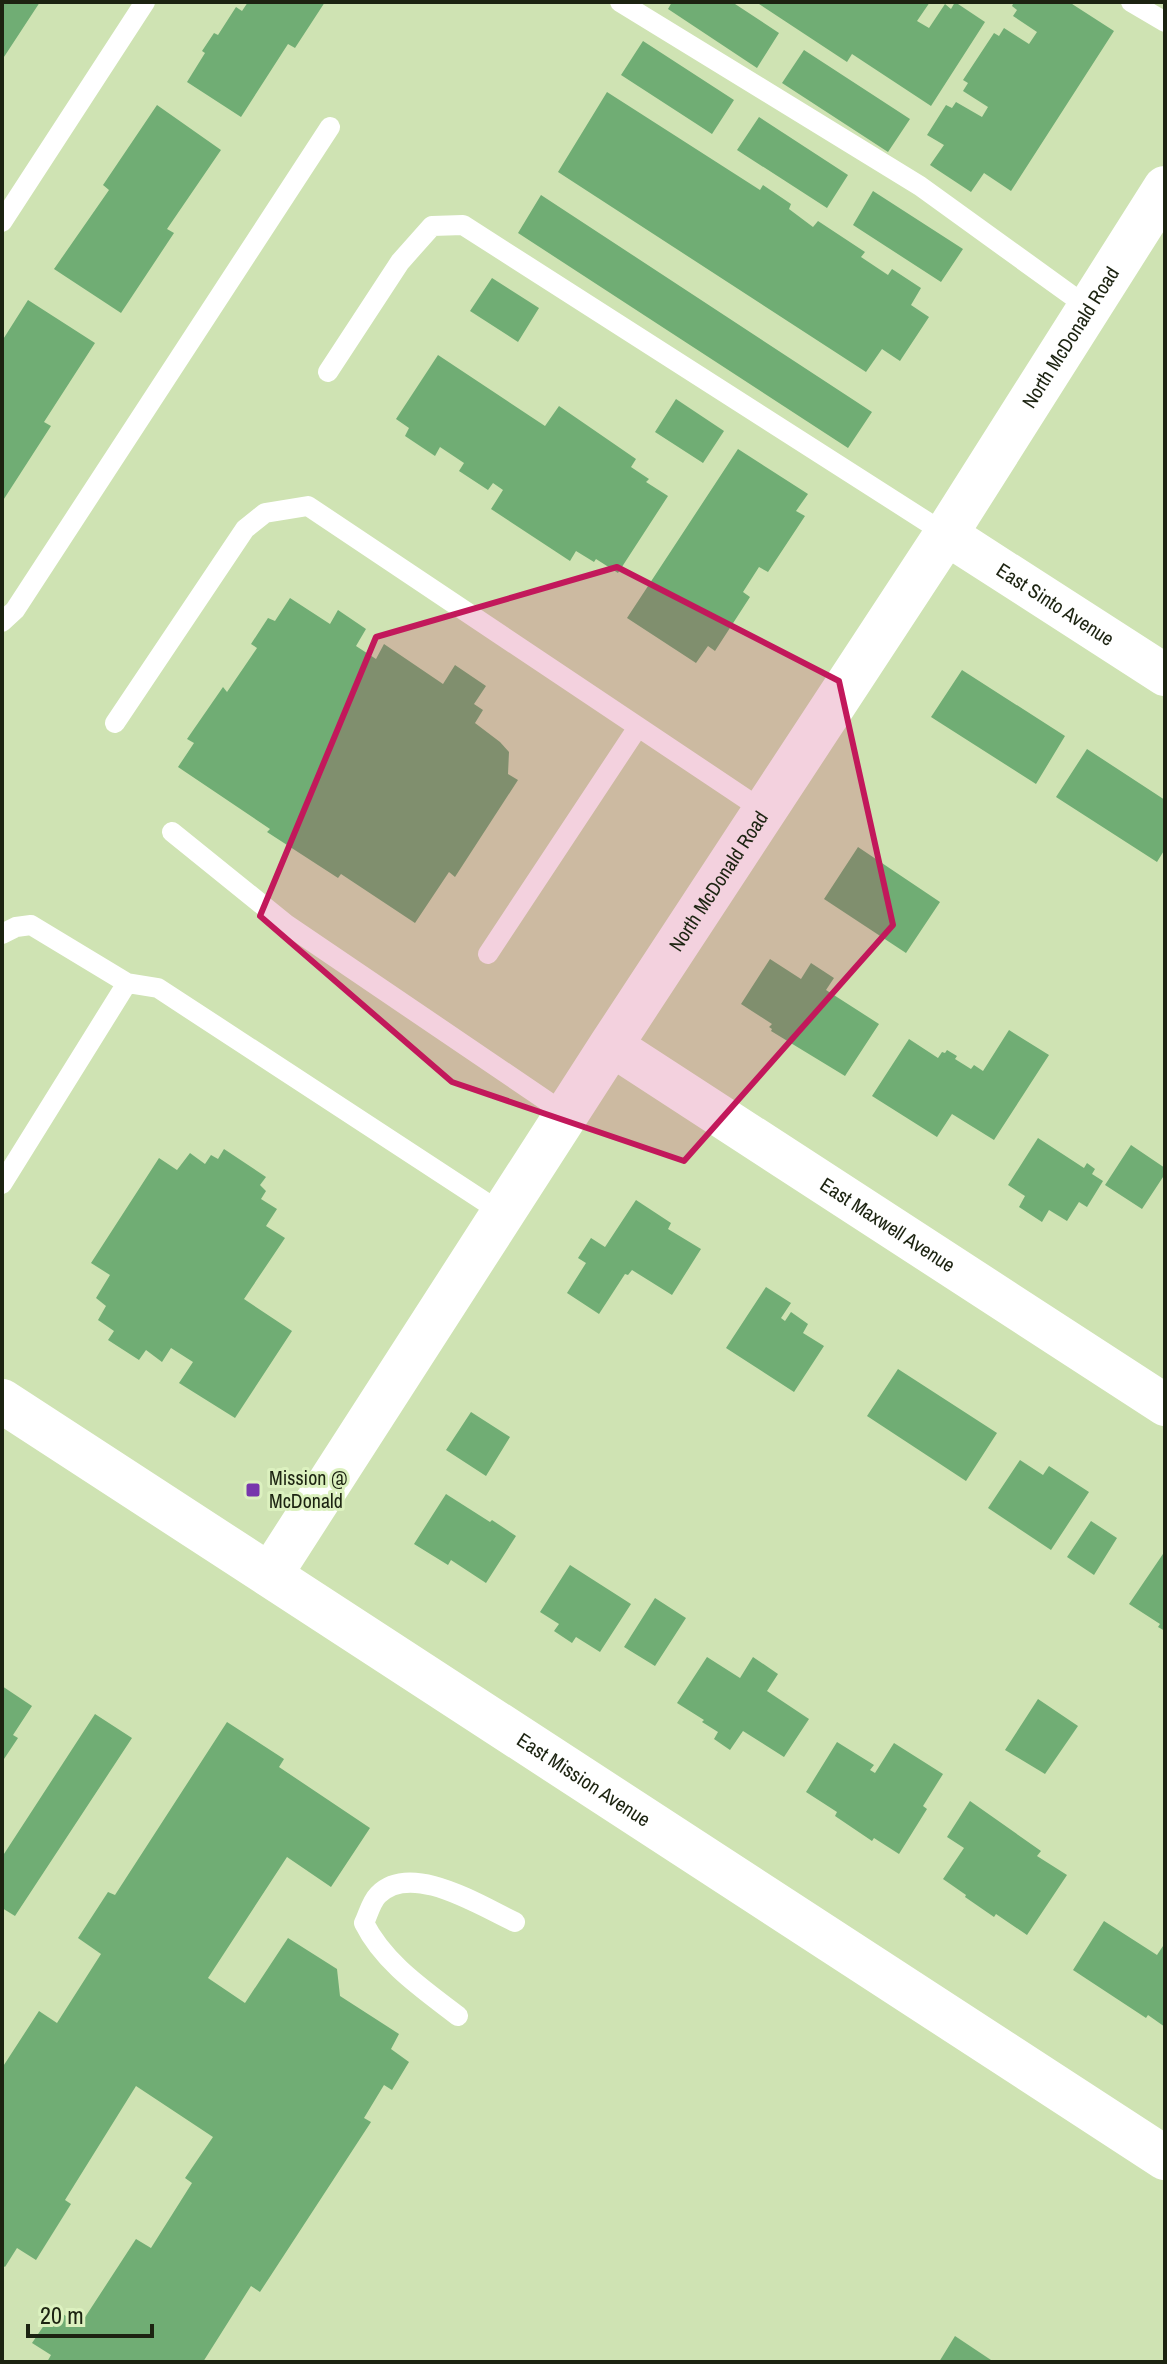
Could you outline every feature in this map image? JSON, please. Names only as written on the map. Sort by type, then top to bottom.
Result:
[{"type":"street","name":"North McDonald Road","points":[[270,1575],[566,1114],[946,534],[1165,188]]},
{"type":"street","name":"East Sinto Avenue","points":[[946,534],[1165,675]]},
{"type":"street","name":"East Maxwell Avenue","points":[[611,1045],[1165,1405]]},
{"type":"street","name":"East Mission Avenue","points":[[2,1401],[1165,2158]]},
{"type":"lane","points":[[2,222],[145,2]]},
{"type":"lane","points":[[620,2],[920,186],[1089,308]]},
{"type":"lane","points":[[1131,2],[1165,22]]},
{"type":"lane","points":[[2,622],[15,610],[330,127]]},
{"type":"lane","points":[[328,372],[400,262],[432,226],[463,225],[946,534]]},
{"type":"lane","points":[[115,723],[245,529],[265,513],[308,506],[764,811]]},
{"type":"lane","points":[[488,954],[638,727]]},
{"type":"lane","points":[[172,832],[286,924],[566,1114]]},
{"type":"lane","points":[[2,934],[16,927],[31,925],[127,983],[158,988],[502,1213]]},
{"type":"lane","points":[[2,1184],[127,983]]},
{"type":"lane","points":[[458,2016],[408,1977],[374,1942],[364,1923],[377,1896],[401,1881],[432,1885],[515,1922]]},
{"type":"highlighted area","points":[[617,567],[839,681],[893,925],[684,1161],[452,1082],[260,916],[376,637]]},
{"type":"building","points":[[2,2],[40,2],[2,60]]},
{"type":"building","points":[[248,2],[325,2],[295,48],[288,44],[241,117],[187,82],[214,33],[218,35],[236,7],[242,11]]},
{"type":"building","points":[[672,2],[732,2],[779,33],[757,68],[668,9]]},
{"type":"building","points":[[756,2],[930,2],[917,21],[929,28],[945,4],[951,9],[955,2],[985,22],[931,106],[852,54],[847,62]]},
{"type":"building","points":[[1014,2],[1069,2],[1114,31],[1011,191],[984,173],[971,192],[930,165],[944,145],[927,135],[946,105],[952,108],[956,102],[982,117],[988,107],[963,91],[968,83],[963,80],[994,33],[999,36],[1004,28],[1029,44],[1037,32],[1013,16],[1017,10],[1012,6]]},
{"type":"building","points":[[643,41],[734,100],[712,134],[621,75]]},
{"type":"building","points":[[804,50],[910,119],[888,152],[782,83]]},
{"type":"building","points":[[607,92],[760,190],[763,185],[791,204],[789,209],[813,227],[818,221],[865,252],[861,257],[888,275],[892,269],[921,288],[911,305],[929,317],[900,361],[882,349],[866,372],[558,172]]},
{"type":"building","points":[[157,105],[221,150],[167,229],[174,233],[121,313],[54,269],[109,190],[103,185]]},
{"type":"building","points":[[759,117],[848,175],[827,208],[737,150]]},
{"type":"building","points":[[873,191],[963,249],[941,282],[853,225]]},
{"type":"building","points":[[541,195],[872,412],[848,448],[518,233]]},
{"type":"building","points":[[492,278],[539,308],[518,342],[470,311]]},
{"type":"building","points":[[28,300],[95,343],[44,422],[51,426],[2,502],[2,341]]},
{"type":"building","points":[[438,355],[545,426],[559,406],[636,459],[631,467],[649,479],[646,482],[668,496],[618,573],[576,551],[570,561],[491,509],[503,490],[493,483],[488,490],[459,471],[464,463],[440,447],[435,456],[405,436],[409,428],[396,419]]},
{"type":"building","points":[[676,399],[724,431],[703,463],[655,432]]},
{"type":"building","points":[[738,449],[808,494],[796,511],[805,516],[768,572],[759,567],[743,592],[750,597],[715,651],[708,646],[696,663],[627,618]]},
{"type":"building","points":[[290,598],[330,624],[338,610],[366,629],[356,646],[376,659],[384,644],[443,684],[455,665],[486,686],[474,704],[483,710],[475,723],[509,752],[508,774],[518,780],[455,877],[449,872],[415,923],[341,874],[338,878],[267,832],[270,829],[178,767],[194,743],[187,739],[223,687],[227,692],[257,648],[251,644],[268,618],[275,621]]},
{"type":"building","points":[[962,670],[1065,736],[1036,784],[931,717]]},
{"type":"building","points":[[1087,749],[1165,800],[1165,849],[1157,862],[1056,797]]},
{"type":"building","points":[[858,847],[940,902],[906,953],[824,899]]},
{"type":"building","points":[[770,959],[801,979],[811,963],[834,978],[826,990],[879,1024],[845,1076],[771,1031],[769,1027],[772,1024],[741,1004]]},
{"type":"building","points":[[1009,1030],[1049,1055],[994,1140],[952,1114],[937,1137],[872,1096],[909,1039],[938,1058],[947,1050],[971,1069],[974,1065],[983,1071]]},
{"type":"building","points":[[1038,1138],[1084,1168],[1087,1163],[1095,1169],[1092,1174],[1103,1181],[1087,1207],[1079,1202],[1067,1221],[1049,1210],[1042,1222],[1019,1207],[1025,1196],[1008,1185]]},
{"type":"building","points":[[1131,1145],[1165,1168],[1165,1174],[1142,1209],[1105,1185]]},
{"type":"building","points":[[224,1149],[266,1177],[260,1185],[266,1191],[261,1199],[277,1209],[266,1226],[285,1238],[244,1299],[292,1331],[235,1418],[179,1383],[193,1362],[171,1348],[162,1362],[146,1350],[139,1360],[108,1340],[114,1331],[98,1320],[106,1306],[96,1298],[110,1275],[91,1263],[159,1158],[177,1170],[190,1153],[205,1164],[211,1155],[218,1159]]},
{"type":"building","points":[[636,1200],[671,1223],[668,1229],[701,1249],[672,1295],[632,1270],[625,1274],[599,1314],[567,1293],[586,1263],[578,1258],[591,1238],[605,1247]]},
{"type":"building","points":[[766,1287],[791,1303],[781,1318],[785,1321],[791,1312],[808,1324],[803,1333],[824,1346],[794,1392],[726,1348]]},
{"type":"building","points":[[898,1369],[997,1433],[966,1481],[867,1416]]},
{"type":"building","points":[[471,1412],[510,1437],[486,1476],[446,1450]]},
{"type":"building","points":[[1020,1460],[1043,1475],[1049,1466],[1089,1492],[1051,1550],[988,1508]]},
{"type":"building","points":[[446,1494],[516,1536],[486,1583],[451,1560],[448,1565],[414,1544]]},
{"type":"building","points":[[1091,1521],[1117,1538],[1094,1575],[1067,1557]]},
{"type":"building","points":[[1165,1551],[1165,1631],[1158,1627],[1160,1624],[1129,1604]]},
{"type":"building","points":[[570,1565],[631,1604],[600,1652],[576,1637],[572,1643],[554,1631],[559,1624],[540,1612]]},
{"type":"building","points":[[655,1598],[686,1618],[655,1666],[624,1647]]},
{"type":"building","points":[[707,1657],[740,1678],[753,1657],[778,1674],[767,1691],[809,1719],[784,1757],[743,1731],[730,1750],[714,1739],[718,1732],[677,1703]]},
{"type":"building","points":[[2,1686],[32,1706],[13,1735],[18,1738],[2,1762]]},
{"type":"building","points":[[1038,1699],[1078,1726],[1045,1774],[1005,1750]]},
{"type":"building","points":[[95,1714],[132,1738],[15,1916],[2,1908],[2,1857]]},
{"type":"building","points":[[227,1722],[284,1759],[279,1767],[370,1828],[331,1887],[287,1857],[208,1978],[245,2003],[288,1938],[337,1969],[340,1996],[399,2034],[391,2049],[409,2062],[392,2090],[384,2085],[364,2118],[371,2122],[260,2292],[251,2286],[203,2362],[47,2362],[51,2355],[32,2343],[55,2309],[80,2325],[136,2239],[151,2248],[192,2183],[185,2178],[213,2137],[136,2086],[65,2200],[71,2204],[36,2260],[17,2248],[5,2267],[2,2265],[2,2068],[39,2011],[57,2023],[101,1954],[78,1938],[108,1892],[115,1895]]},
{"type":"building","points":[[837,1742],[874,1765],[870,1770],[875,1773],[894,1743],[943,1774],[923,1806],[927,1809],[899,1854],[874,1838],[872,1841],[835,1816],[837,1812],[806,1792]]},
{"type":"building","points":[[970,1801],[1041,1851],[1037,1856],[1067,1875],[1027,1935],[996,1914],[994,1917],[943,1879],[964,1848],[947,1837]]},
{"type":"building","points":[[1104,1921],[1157,1955],[1165,1943],[1165,2027],[1073,1970]]},
{"type":"building","points":[[955,2336],[994,2362],[939,2362]]},
{"type":"place","name":"Mission @ McDonald","points":[[253,1490]]}]
